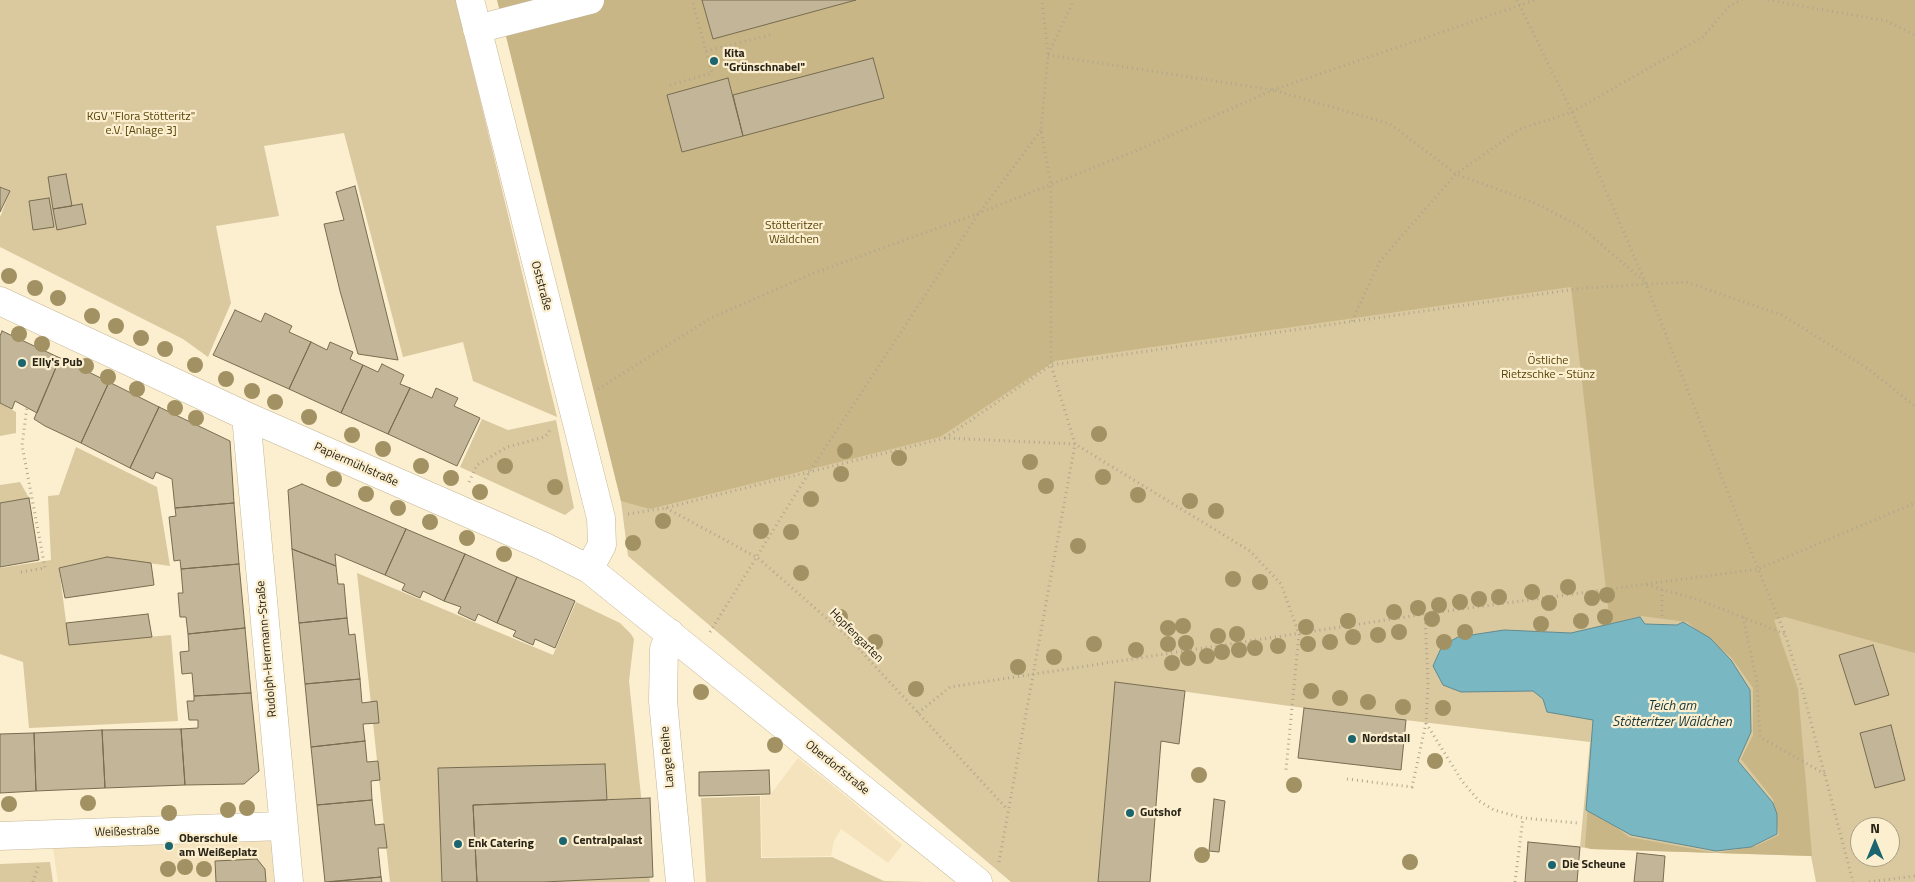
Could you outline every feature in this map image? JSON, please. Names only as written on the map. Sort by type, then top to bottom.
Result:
[{"type":"street","name":"Oststraße","points":[[470,0],[601,518],[602,545],[589,569]]},
{"type":"street","points":[[477,29],[590,0]]},
{"type":"street","name":"Papiermühlstraße","points":[[0,301],[246,416],[543,546],[589,569],[696,654]]},
{"type":"street","name":"Rudolph-Herrmann-Straße","points":[[246,416],[289,882]]},
{"type":"street","name":"Lange Reihe","points":[[670,633],[664,649],[663,701],[680,882]]},
{"type":"street","name":"Oberdorfstraße","points":[[696,654],[978,882]]},
{"type":"street","name":"Weißestraße","points":[[0,836],[283,826]]},
{"type":"path","points":[[670,85],[712,74],[692,0]]},
{"type":"path","points":[[998,864],[1075,444],[1051,366],[1051,185],[1041,130],[1048,55],[1042,0]]},
{"type":"path","points":[[1048,55],[1074,0]]},
{"type":"path","points":[[1517,0],[1572,112],[1646,284],[1758,569],[1786,634],[1853,882]]},
{"type":"path","points":[[594,392],[711,318],[814,273],[1051,185],[1133,152],[1273,90],[1535,0]]},
{"type":"path","points":[[1352,321],[1380,261],[1456,174],[1520,129],[1572,112],[1703,37],[1730,5],[1742,0]]},
{"type":"path","points":[[1768,0],[1887,21],[1915,35]]},
{"type":"path","points":[[706,51],[770,35]]},
{"type":"path","points":[[1048,55],[1273,90],[1390,124],[1456,174],[1535,203],[1581,227],[1646,284]]},
{"type":"path","points":[[696,654],[758,558],[810,471],[979,213],[1041,130]]},
{"type":"path","points":[[945,438],[1051,366],[1583,288],[1686,282],[1782,315],[1867,368],[1915,406]]},
{"type":"path","points":[[21,572],[45,568],[22,445],[27,407]]},
{"type":"path","points":[[456,508],[477,465],[507,447],[545,437],[555,424]]},
{"type":"path","points":[[601,518],[666,508],[945,438],[1075,444],[1250,551],[1281,584],[1299,634],[1286,770]]},
{"type":"path","points":[[918,712],[950,687],[1425,614],[1758,569],[1915,503]]},
{"type":"path","name":"Hopfengarten","points":[[666,508],[758,558],[848,637],[1008,810]]},
{"type":"path","points":[[1643,584],[1744,617],[1786,634]]},
{"type":"path","points":[[1662,589],[1662,616]]},
{"type":"path","points":[[1347,779],[1412,787],[1426,723],[1428,683],[1425,614]]},
{"type":"path","points":[[1744,617],[1757,682],[1760,737],[1825,774]]},
{"type":"path","points":[[1426,723],[1462,782],[1479,801],[1494,810],[1523,818],[1577,823]]},
{"type":"path","points":[[1515,882],[1523,818]]},
{"type":"path","points":[[1869,882],[1915,876]]},
{"type":"shaded area","points":[[798,758],[853,802],[902,845],[888,863],[841,829],[834,841],[831,856],[762,857],[761,796],[770,795]]},
{"type":"shaded area","name":"Oberschule am Weißeplatz","points":[[283,826],[289,882],[58,882],[51,834]]},
{"type":"green space","name":"KGV \"Flora Stötteritz\" e.V. [Anlage 3]","points":[[0,0],[456,0],[557,417],[473,381],[463,342],[403,357],[344,133],[264,146],[279,216],[216,226],[231,303],[208,357],[183,339],[0,247],[0,217],[10,191],[0,186]]},
{"type":"green space","name":"Stötteritzer Wäldchen","points":[[497,0],[1915,0],[1915,653],[1785,617],[1774,620],[1798,689],[1812,856],[1716,853],[1756,846],[1779,835],[1773,799],[1741,759],[1753,735],[1753,688],[1731,657],[1687,622],[1641,616],[1610,624],[1571,287],[1055,361],[940,437],[650,509],[621,501]]},
{"type":"green space","name":"Östliche Rietzschke - Stünz","points":[[1915,0],[1915,882],[1816,882],[1811,856],[1591,849],[1580,847],[1590,742],[1304,708],[1115,682],[1098,882],[1011,882],[628,556],[621,501],[546,196]]},
{"type":"green space","points":[[0,403],[16,412],[16,433],[0,436]]},
{"type":"green space","points":[[482,419],[508,430],[556,420],[574,508],[565,515],[460,467]]},
{"type":"green space","points":[[76,447],[157,487],[170,566],[107,557],[59,568],[69,644],[171,635],[178,721],[29,728],[23,662],[0,654],[0,568],[51,560],[48,496],[59,495]]},
{"type":"green space","points":[[20,482],[29,498],[0,503],[0,485]]},
{"type":"green space","points":[[357,573],[553,655],[576,602],[620,623],[631,634],[634,639],[629,681],[650,882],[390,882]]},
{"type":"green space","points":[[760,796],[761,858],[832,857],[884,881],[927,882],[706,882],[701,798]]},
{"type":"green space","points":[[1588,806],[1629,837],[1716,853],[1591,849],[1585,847]]},
{"type":"green space","points":[[50,862],[53,882],[0,882],[0,864]]},
{"type":"water","name":"Teich am Stötteritzer Wäldchen","points":[[1640,617],[1645,624],[1677,625],[1683,622],[1710,638],[1731,660],[1750,690],[1751,732],[1738,761],[1773,803],[1777,814],[1777,834],[1751,847],[1716,851],[1631,835],[1586,810],[1593,720],[1547,712],[1543,699],[1533,691],[1461,692],[1443,685],[1433,666],[1442,646],[1458,637],[1504,630],[1571,633]]},
{"type":"building","points":[[702,0],[856,0],[713,39]]},
{"type":"building","points":[[873,58],[884,98],[743,136],[733,95]]},
{"type":"building","points":[[728,78],[743,136],[682,152],[667,95]]},
{"type":"building","points":[[66,174],[72,206],[53,209],[48,177]]},
{"type":"building","points":[[355,186],[398,360],[358,354],[340,291],[324,224],[344,220],[336,192]]},
{"type":"building","points":[[0,187],[10,191],[0,212]]},
{"type":"building","points":[[49,198],[54,227],[33,230],[29,201]]},
{"type":"building","points":[[82,204],[86,224],[57,230],[53,209]]},
{"type":"building","points":[[235,310],[261,322],[265,313],[292,326],[289,332],[311,342],[289,389],[213,355]]},
{"type":"building","points":[[2,331],[60,358],[37,413],[15,401],[12,409],[0,403],[0,336]]},
{"type":"building","points":[[311,342],[327,350],[330,342],[353,352],[350,359],[363,365],[341,413],[289,389]]},
{"type":"building","points":[[60,358],[109,382],[81,443],[34,419]]},
{"type":"building","points":[[382,364],[404,375],[400,384],[410,388],[388,434],[341,413],[363,365],[378,372]]},
{"type":"building","points":[[109,382],[159,407],[130,468],[81,443]]},
{"type":"building","points":[[410,388],[432,398],[436,388],[458,398],[454,406],[480,418],[457,466],[388,434]]},
{"type":"building","points":[[159,407],[230,441],[234,503],[175,508],[172,479],[156,472],[153,479],[130,468]]},
{"type":"building","points":[[302,484],[406,529],[385,575],[335,554],[336,566],[292,549],[288,490]]},
{"type":"building","points":[[29,498],[39,560],[0,567],[0,503]]},
{"type":"building","points":[[234,503],[239,564],[181,569],[180,560],[174,561],[169,517],[176,516],[175,508]]},
{"type":"building","points":[[406,529],[465,554],[444,601],[423,591],[420,598],[402,590],[405,584],[385,575]]},
{"type":"building","points":[[292,549],[336,566],[338,584],[344,584],[347,618],[299,623]]},
{"type":"building","points":[[465,554],[517,577],[497,623],[478,614],[475,621],[458,613],[461,607],[444,601]]},
{"type":"building","points":[[107,557],[151,563],[154,585],[65,598],[59,568]]},
{"type":"building","points":[[239,564],[245,628],[188,634],[186,617],[180,617],[178,593],[183,593],[181,569]]},
{"type":"building","points":[[517,577],[575,601],[555,648],[535,639],[533,645],[513,636],[516,631],[497,623]]},
{"type":"building","points":[[148,614],[152,637],[69,645],[66,623]]},
{"type":"building","points":[[347,618],[349,635],[355,634],[360,679],[305,684],[299,623]]},
{"type":"building","points":[[245,628],[251,693],[194,696],[192,673],[182,674],[180,652],[189,651],[188,634]]},
{"type":"building","points":[[1873,645],[1889,695],[1855,705],[1839,655]]},
{"type":"building","points":[[360,679],[362,703],[377,701],[379,723],[363,724],[365,741],[311,747],[305,684]]},
{"type":"building","name":"Gutshof","points":[[1115,682],[1185,691],[1179,744],[1161,741],[1150,882],[1098,882]]},
{"type":"building","points":[[251,693],[259,771],[244,784],[185,785],[181,729],[198,728],[198,720],[189,720],[187,701],[194,701],[194,696]]},
{"type":"building","name":"Nordstall","points":[[1304,708],[1406,720],[1401,770],[1298,758]]},
{"type":"building","points":[[1891,725],[1905,780],[1875,788],[1860,733]]},
{"type":"building","points":[[181,729],[185,785],[105,788],[102,730]]},
{"type":"building","points":[[102,730],[105,788],[36,791],[34,733]]},
{"type":"building","points":[[34,733],[36,791],[0,793],[0,734]]},
{"type":"building","points":[[365,741],[367,762],[378,761],[380,780],[371,781],[372,800],[317,805],[311,747]]},
{"type":"building","name":"Enk Catering","points":[[605,764],[607,800],[473,805],[477,882],[442,882],[438,768]]},
{"type":"building","points":[[769,770],[770,794],[699,796],[699,772]]},
{"type":"building","name":"Centralpalast","points":[[650,798],[653,877],[543,882],[477,882],[473,805]]},
{"type":"building","points":[[1214,799],[1225,801],[1219,852],[1209,851]]},
{"type":"building","points":[[372,800],[375,825],[384,824],[387,848],[378,848],[381,877],[325,882],[317,805]]},
{"type":"building","name":"Die Scheune","points":[[1528,842],[1580,847],[1577,882],[1525,882]]},
{"type":"building","points":[[1637,853],[1665,856],[1663,882],[1634,882]]},
{"type":"building","points":[[257,859],[265,869],[266,882],[216,882],[215,861]]},
{"type":"building","points":[[381,877],[382,882],[329,882]]},
{"type":"place","name":"Kita \"Grünschnabel\"","points":[[714,61]]},
{"type":"place","name":"Elly's Pub","points":[[22,363]]},
{"type":"place","name":"Nordstall","points":[[1352,739]]},
{"type":"place","name":"Gutshof","points":[[1130,813]]},
{"type":"place","name":"Centralpalast","points":[[563,841]]},
{"type":"place","name":"Enk Catering","points":[[458,844]]},
{"type":"place","name":"Oberschule am Weißeplatz","points":[[169,846]]},
{"type":"place","name":"Die Scheune","points":[[1552,865]]}]
